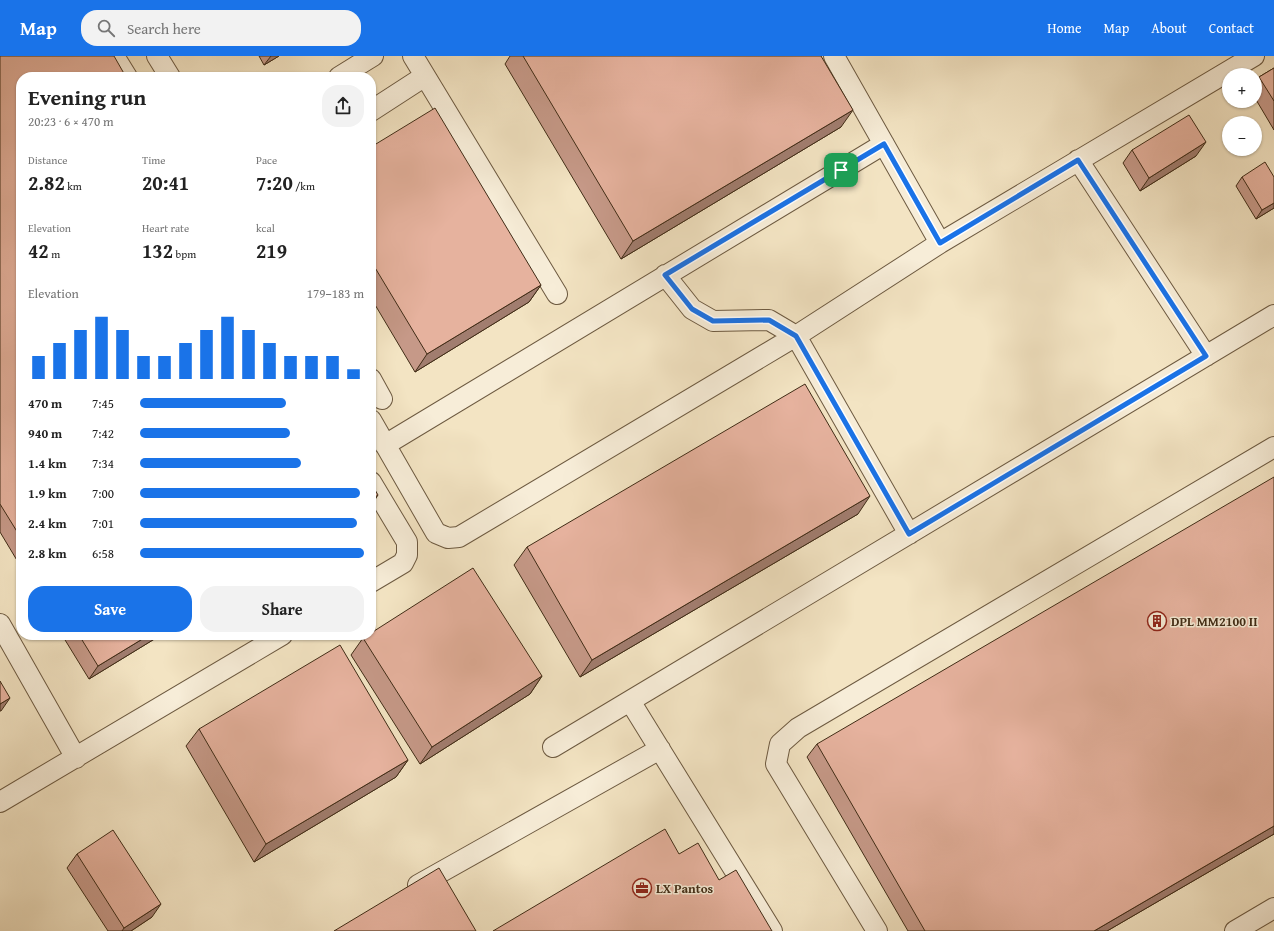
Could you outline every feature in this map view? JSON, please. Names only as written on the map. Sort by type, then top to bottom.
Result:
[{"type":"lane","points":[[114,56],[124,72]]},
{"type":"lane","points":[[157,56],[167,72]]},
{"type":"lane","points":[[347,72],[373,56]]},
{"type":"lane","points":[[412,56],[557,294]]},
{"type":"lane","points":[[834,56],[940,243]]},
{"type":"lane","points":[[376,429],[436,533],[448,538],[459,537],[796,336],[940,243],[1252,57]]},
{"type":"lane","points":[[376,108],[425,76]]},
{"type":"lane","points":[[385,445],[884,144]]},
{"type":"lane","points":[[1078,160],[1206,356]]},
{"type":"lane","points":[[665,275],[692,309],[713,321],[769,320],[796,336],[909,534]]},
{"type":"lane","points":[[553,747],[1274,315]]},
{"type":"lane","points":[[376,388],[382,399]]},
{"type":"lane","points":[[877,931],[776,764],[780,744],[798,728],[1274,448]]},
{"type":"lane","points":[[376,490],[408,542],[407,555],[403,563],[376,579]]},
{"type":"lane","points":[[0,624],[76,758]]},
{"type":"lane","points":[[0,802],[274,640]]},
{"type":"lane","points":[[630,701],[772,931]]},
{"type":"lane","points":[[399,896],[660,749]]},
{"type":"lane","points":[[1235,931],[1274,908]]},
{"type":"building","points":[[0,56],[114,56],[123,72],[16,72],[16,530],[0,504]]},
{"type":"building","points":[[523,56],[821,56],[853,110],[633,241]]},
{"type":"building","points":[[1274,68],[1274,101],[1262,82],[1262,75]]},
{"type":"building","points":[[435,108],[541,285],[427,354],[376,269],[376,144]]},
{"type":"building","points":[[1189,115],[1206,142],[1149,178],[1132,150]]},
{"type":"building","points":[[1265,162],[1274,177],[1274,203],[1262,210],[1242,177]]},
{"type":"building","points":[[805,384],[870,496],[592,660],[527,547]]},
{"type":"building","name":"DPL MM2100 II","points":[[1274,477],[1274,826],[1094,931],[925,931],[817,744]]},
{"type":"building","points":[[473,568],[542,676],[432,747],[364,640],[376,640],[376,630]]},
{"type":"building","points":[[82,640],[141,640],[98,666]]},
{"type":"building","points":[[340,645],[408,760],[266,844],[199,729]]},
{"type":"building","points":[[0,681],[10,698],[0,704]]},
{"type":"building","name":"LX Pantos","points":[[665,829],[679,854],[698,843],[719,880],[736,870],[772,931],[493,931]]},
{"type":"building","points":[[113,830],[161,904],[124,928],[77,854]]},
{"type":"building","points":[[439,868],[476,931],[334,931]]},
{"type":"place","name":"DPL MM2100 II","points":[[1157,621]]},
{"type":"place","name":"LX Pantos","points":[[642,888]]},
{"type":"route","points":[[884,144],[940,243],[1078,160],[1206,356],[909,534],[796,336],[779,324],[769,320],[748,319],[713,321],[692,309],[665,275],[841,170],[884,144]]}]
